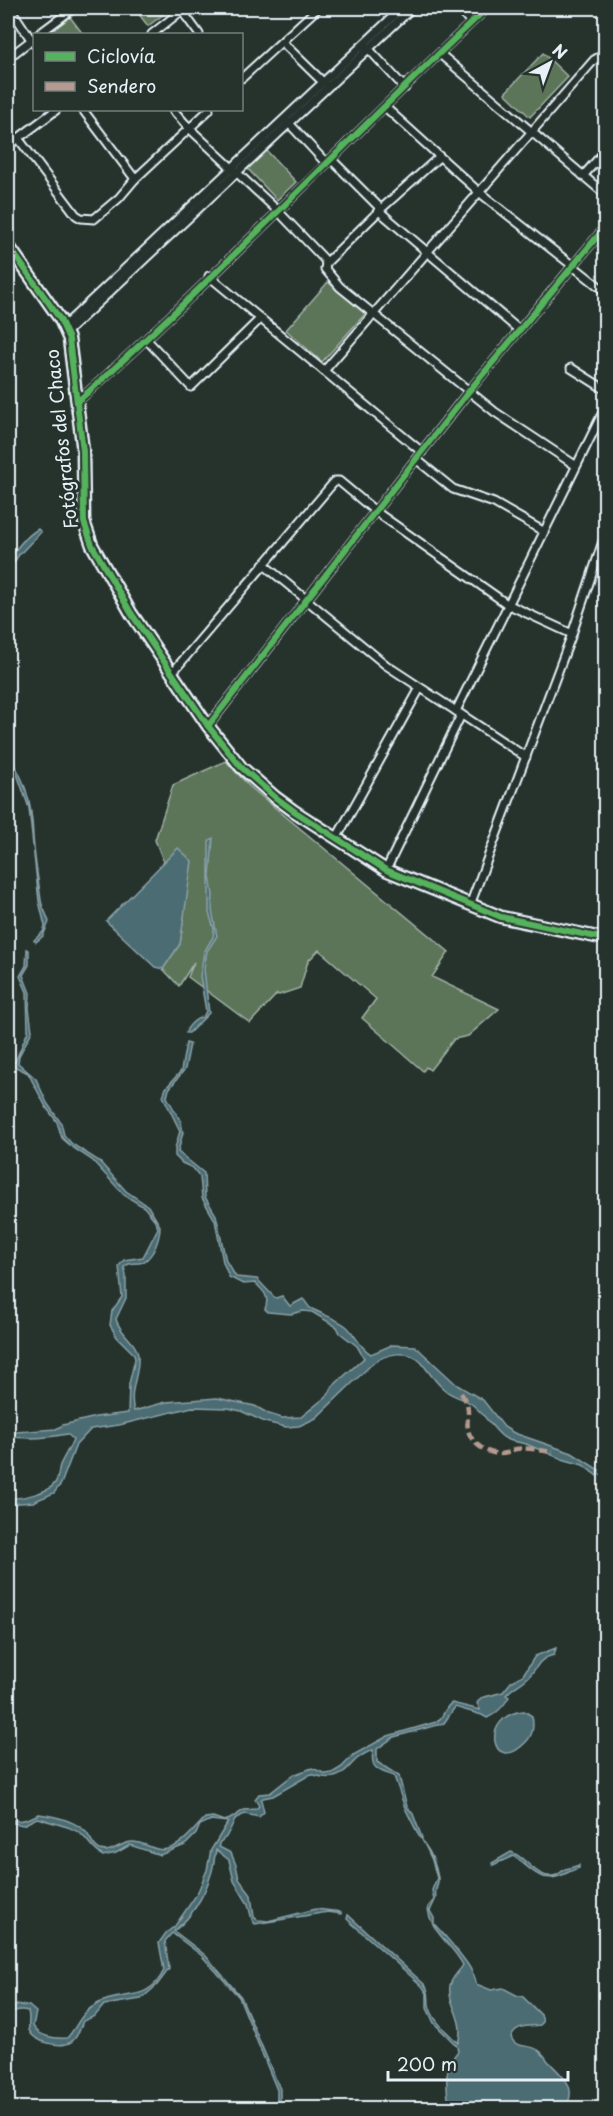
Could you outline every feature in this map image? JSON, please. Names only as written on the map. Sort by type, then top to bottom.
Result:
[{"type":"street","points":[[10,8],[33,40]]},
{"type":"street","points":[[40,33],[74,8]]},
{"type":"street","points":[[153,33],[182,8],[199,33]]},
{"type":"street","points":[[243,77],[318,8]]},
{"type":"street","points":[[367,46],[402,8]]},
{"type":"street","points":[[65,329],[325,84],[411,8]]},
{"type":"street","points":[[458,8],[471,22]]},
{"type":"street","points":[[78,402],[147,340],[209,276],[487,8]]},
{"type":"street","points":[[8,58],[33,42]]},
{"type":"street","points":[[282,42],[325,84]]},
{"type":"street","points":[[367,46],[405,88]]},
{"type":"street","points":[[324,371],[594,60],[606,53]]},
{"type":"street","points":[[440,54],[606,195]]},
{"type":"street","points":[[385,107],[479,192],[606,292]]},
{"type":"street","points":[[8,146],[55,111]]},
{"type":"street","points":[[84,111],[135,178]]},
{"type":"street","points":[[174,111],[277,210],[326,263]]},
{"type":"street","points":[[18,138],[71,209],[81,218],[94,219],[119,198],[135,178],[208,111]]},
{"type":"street","points":[[287,121],[426,252],[519,330]]},
{"type":"street","points":[[583,176],[606,150]]},
{"type":"street","points":[[440,157],[380,210],[326,263],[325,269],[331,278],[470,391],[521,430],[575,465]]},
{"type":"street","points":[[208,726],[470,391],[606,226]]},
{"type":"street","name":"Fotógrafos del Chaco","points":[[8,245],[65,329],[78,402],[83,451],[85,529],[114,586],[208,726],[241,767],[275,797],[386,870],[470,905],[524,923],[606,939]]},
{"type":"street","points":[[209,276],[422,452]]},
{"type":"street","points":[[147,340],[191,387],[260,319]]},
{"type":"street","points":[[571,368],[606,390]]},
{"type":"street","points":[[386,870],[507,604],[606,406]]},
{"type":"street","points":[[416,459],[453,489],[494,503],[543,531]]},
{"type":"street","points":[[172,673],[335,481],[339,481],[375,512],[507,604],[572,634]]},
{"type":"street","points":[[470,905],[572,634],[606,532]]},
{"type":"street","points":[[263,564],[386,665],[526,756]]},
{"type":"street","points":[[336,839],[420,688]]},
{"type":"green space","points":[[134,8],[172,8],[148,26]]},
{"type":"green space","points":[[70,17],[82,33],[49,33]]},
{"type":"green space","points":[[543,53],[568,77],[530,117],[505,93]]},
{"type":"green space","points":[[266,150],[296,182],[277,200],[247,168]]},
{"type":"green space","points":[[328,282],[365,314],[322,362],[286,330]]},
{"type":"green space","points":[[226,761],[249,786],[449,952],[432,977],[499,1009],[468,1036],[454,1039],[430,1070],[426,1067],[423,1071],[362,1018],[376,999],[319,950],[308,961],[300,988],[277,994],[250,1023],[188,977],[194,962],[179,986],[163,969],[180,944],[184,913],[155,840],[173,785]]},
{"type":"water","points":[[38,529],[41,532],[18,556],[8,572],[10,559],[17,547]]},
{"type":"water","points":[[8,756],[24,783],[29,803],[42,906],[49,922],[43,936],[36,942],[34,940],[43,932],[45,926],[39,901],[29,808]]},
{"type":"water","points":[[213,838],[210,876],[213,895],[212,910],[217,936],[207,951],[204,969],[209,1013],[189,1033],[186,1033],[190,1025],[203,1017],[206,1011],[200,976],[204,952],[213,937],[214,929],[209,913],[209,841]]},
{"type":"water","points":[[178,848],[192,861],[180,944],[163,969],[155,967],[106,921]]},
{"type":"water","points":[[27,949],[29,950],[29,965],[23,975],[30,993],[32,1031],[19,1056],[18,1063],[36,1079],[47,1103],[61,1123],[64,1135],[72,1144],[99,1161],[126,1191],[148,1206],[160,1226],[158,1241],[150,1256],[143,1262],[124,1267],[126,1298],[116,1319],[135,1346],[138,1355],[132,1396],[134,1411],[166,1402],[217,1398],[255,1406],[282,1418],[301,1417],[328,1395],[333,1386],[364,1358],[357,1346],[340,1333],[337,1327],[312,1312],[303,1311],[291,1314],[268,1312],[265,1309],[267,1301],[265,1294],[255,1283],[243,1284],[229,1277],[223,1262],[215,1220],[202,1198],[200,1177],[193,1168],[182,1163],[175,1156],[180,1131],[163,1096],[166,1088],[181,1071],[186,1043],[190,1044],[185,1069],[169,1089],[167,1097],[181,1122],[183,1132],[178,1152],[204,1173],[205,1197],[216,1215],[226,1261],[236,1277],[257,1279],[273,1296],[276,1298],[282,1296],[290,1306],[303,1299],[310,1308],[346,1326],[363,1348],[371,1354],[392,1345],[415,1346],[457,1385],[483,1400],[504,1427],[514,1433],[572,1453],[599,1470],[597,1476],[583,1465],[503,1437],[471,1403],[452,1395],[441,1387],[416,1358],[397,1354],[373,1363],[316,1418],[299,1426],[286,1427],[265,1422],[228,1408],[192,1407],[119,1425],[91,1429],[76,1445],[61,1484],[54,1493],[33,1502],[8,1504],[8,1498],[33,1495],[52,1487],[73,1439],[67,1434],[38,1438],[8,1436],[8,1428],[16,1432],[56,1429],[63,1425],[96,1417],[128,1413],[129,1384],[135,1359],[134,1354],[117,1337],[110,1325],[112,1311],[122,1297],[119,1266],[124,1260],[143,1257],[158,1228],[144,1207],[124,1195],[92,1160],[62,1138],[57,1122],[46,1107],[28,1073],[8,1063],[8,1059],[15,1062],[28,1031],[27,992],[20,976],[26,966]]},
{"type":"water","points":[[556,1648],[554,1655],[540,1662],[529,1676],[506,1695],[509,1697],[505,1704],[487,1718],[455,1707],[444,1723],[394,1737],[377,1749],[377,1762],[399,1776],[407,1807],[413,1814],[422,1838],[405,1808],[394,1776],[374,1765],[373,1750],[356,1760],[340,1775],[324,1777],[311,1774],[273,1796],[263,1798],[261,1800],[264,1812],[259,1817],[245,1814],[236,1818],[226,1837],[219,1843],[219,1847],[231,1853],[239,1879],[251,1895],[254,1917],[258,1920],[268,1921],[316,1909],[341,1912],[341,1914],[328,1912],[255,1924],[248,1904],[234,1881],[229,1860],[216,1850],[212,1871],[201,1898],[192,1913],[174,1931],[205,1955],[241,1997],[280,2089],[280,2108],[277,2108],[277,2090],[239,1997],[201,1955],[172,1933],[165,1941],[169,1969],[157,1985],[141,1999],[104,2005],[95,2016],[83,2021],[71,2042],[55,2044],[36,2038],[29,2030],[28,2011],[17,2011],[8,2017],[8,2012],[17,2005],[29,2006],[36,2012],[33,2026],[39,2033],[53,2038],[67,2038],[83,2016],[97,2004],[151,1988],[164,1970],[159,1943],[175,1926],[197,1894],[207,1870],[211,1850],[228,1822],[211,1820],[200,1825],[196,1834],[185,1845],[160,1855],[130,1845],[116,1853],[103,1856],[83,1836],[69,1828],[37,1818],[23,1825],[8,1822],[8,1819],[28,1819],[39,1814],[64,1820],[81,1828],[96,1847],[104,1851],[131,1842],[157,1849],[171,1848],[184,1840],[205,1818],[213,1817],[224,1821],[244,1810],[256,1809],[259,1806],[255,1799],[259,1794],[270,1793],[293,1775],[312,1768],[326,1774],[332,1773],[342,1767],[353,1755],[388,1736],[436,1722],[452,1703],[480,1710],[477,1703],[481,1698],[503,1692],[511,1682],[523,1675],[535,1656]]},
{"type":"water","points":[[524,1711],[532,1716],[531,1736],[514,1751],[505,1753],[498,1749],[495,1732],[500,1723],[509,1715]]},
{"type":"water","points":[[425,1845],[432,1857],[438,1878],[436,1898],[430,1911],[434,1924],[469,1966],[476,1984],[491,1990],[503,1988],[522,1996],[541,2015],[543,2022],[540,2025],[519,2028],[511,2037],[516,2044],[540,2051],[567,2082],[570,2094],[565,2108],[449,2108],[448,2071],[458,2051],[457,2046],[434,2023],[427,2008],[427,1993],[422,1986],[347,1919],[348,1915],[425,1985],[428,1992],[430,2010],[440,2025],[458,2043],[460,2027],[451,1999],[450,1986],[463,1965],[437,1931],[429,1916],[428,1907],[434,1900],[432,1890],[437,1878]]},
{"type":"water","points":[[511,1852],[544,1875],[557,1875],[565,1869],[579,1865],[579,1868],[550,1878],[538,1875],[513,1856],[493,1865],[492,1863]]},
{"type":"waterway","points":[[597,1472],[606,1478]]},
{"type":"waterway","points":[[421,1838],[426,1847]]},
{"type":"marked path","points":[[461,1393],[468,1409],[469,1433],[480,1447],[496,1454],[521,1449],[553,1452]]},
{"type":"cycle path","points":[[77,402],[233,256],[487,8]]},
{"type":"cycle path","points":[[208,726],[469,391],[606,226]]},
{"type":"cycle path","points":[[8,245],[60,319],[69,339],[83,451],[84,522],[92,545],[131,613],[208,726],[241,767],[294,811],[386,870],[501,917],[606,939]]}]
